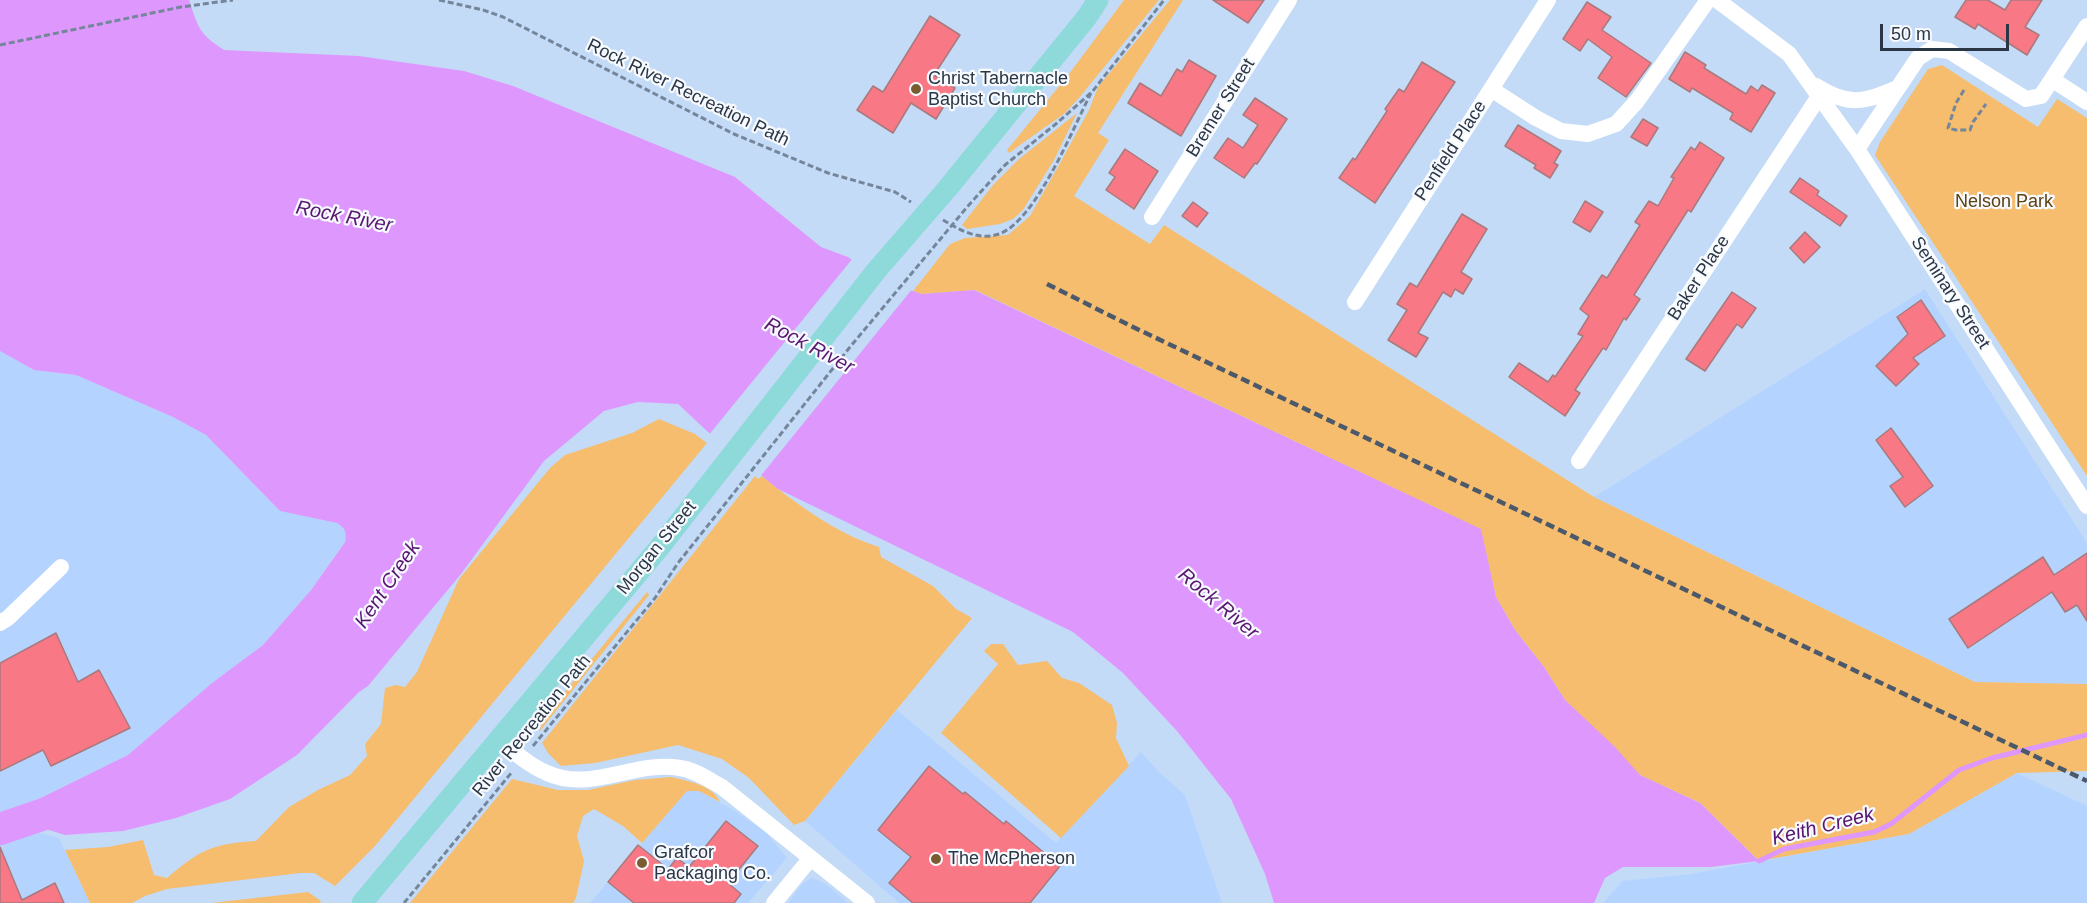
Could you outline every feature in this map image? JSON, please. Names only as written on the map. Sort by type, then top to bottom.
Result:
[{"type":"main road","name":"Morgan Street","points":[[362,903],[659,548],[876,271],[947,189],[1083,22],[1098,0]]},
{"type":"street","name":"Bremer Street","points":[[1152,217],[1289,0]]},
{"type":"street","name":"Penfield Place","points":[[1355,302],[1548,0]]},
{"type":"street","points":[[1491,89],[1561,131],[1588,134],[1616,124],[1637,101],[1708,0]]},
{"type":"street","name":"Seminary Street","points":[[1716,0],[1789,54],[1815,88],[1857,149],[2087,506]]},
{"type":"street","points":[[1857,149],[1918,58],[1932,49],[1950,51],[2026,99],[2041,96],[2087,26]]},
{"type":"street","points":[[2053,80],[2087,102]]},
{"type":"street","name":"Seminary Street","points":[[1815,88],[1842,100],[1878,97],[1898,88]]},
{"type":"street","name":"Baker Place","points":[[1579,461],[1815,88]]},
{"type":"street","points":[[0,623],[61,567]]},
{"type":"street","points":[[498,738],[522,759],[548,774],[583,780],[645,767],[682,768],[722,787],[867,903]]},
{"type":"street","points":[[774,903],[810,859]]},
{"type":"path","points":[[0,45],[198,4],[233,0]]},
{"type":"path","name":"Rock River Recreation Path","points":[[439,0],[503,17],[734,134],[828,173],[895,192],[915,204]]},
{"type":"path","points":[[936,216],[966,234],[981,236],[999,234],[1014,224],[1028,210],[1042,190],[1092,92],[1164,0]]},
{"type":"path","points":[[1964,90],[1956,103],[1948,128],[1970,130],[1986,104]]},
{"type":"path","name":"River Recreation Path","points":[[404,903],[655,598],[678,563],[850,347],[968,206],[1005,165],[1092,92]]},
{"type":"shaded area","points":[[1925,289],[2087,543],[2087,684],[1975,682],[1594,497]]},
{"type":"shaded area","points":[[0,351],[34,370],[76,375],[173,417],[206,435],[280,511],[337,523],[346,533],[345,541],[311,590],[263,645],[212,683],[128,755],[11,812],[0,811]]},
{"type":"shaded area","points":[[897,710],[1056,843],[1141,752],[1185,795],[1222,903],[899,903],[805,821]]},
{"type":"shaded area","points":[[2017,773],[2087,806],[2087,903],[1603,903],[1622,881],[1691,874],[1909,834]]},
{"type":"shaded area","points":[[687,791],[699,791],[735,811],[766,832],[787,858],[748,903],[590,903]]},
{"type":"shaded area","points":[[35,832],[59,838],[90,903],[0,903],[0,838]]},
{"type":"shaded area","points":[[812,878],[826,884],[848,903],[788,903],[803,883]]},
{"type":"green space","points":[[1124,0],[1159,0],[1065,113],[1009,153],[1007,150],[1069,74]]},
{"type":"green space","points":[[1170,0],[1183,0],[1098,133],[1109,140],[1074,196],[1150,244],[1164,225],[1594,497],[1975,682],[2087,684],[2087,771],[2017,773],[1909,834],[1759,861],[1700,803],[1640,775],[1565,700],[1544,667],[1515,630],[1496,597],[1480,529],[975,290],[922,294],[913,291],[950,244],[965,238],[1008,235],[1030,216],[1089,110],[1098,87]]},
{"type":"green space","name":"Nelson Park","points":[[1942,65],[2038,127],[2057,99],[2087,118],[2087,476],[1875,155],[1880,142],[1928,69]]},
{"type":"green space","points":[[1077,113],[1054,160],[1023,210],[1013,219],[1000,224],[967,229],[962,225],[993,185],[1019,159]]},
{"type":"green space","points":[[659,419],[695,434],[707,443],[375,846],[335,886],[314,873],[300,873],[167,889],[132,903],[90,903],[65,850],[108,847],[143,840],[154,875],[167,878],[198,854],[217,846],[256,841],[289,807],[350,775],[367,756],[365,744],[381,724],[385,688],[396,685],[405,687],[417,672],[459,579],[550,468],[565,455],[632,433]]},
{"type":"green space","points":[[755,476],[758,479],[762,476],[802,507],[832,526],[879,547],[881,557],[933,586],[956,609],[972,618],[805,821],[794,825],[749,778],[722,759],[678,745],[595,763],[561,766],[542,743]]},
{"type":"green space","points":[[647,592],[649,595],[539,732],[544,717]]},
{"type":"green space","points":[[991,644],[1003,644],[1018,665],[1047,661],[1062,678],[1079,683],[1112,705],[1117,723],[1116,738],[1129,766],[1061,838],[941,733],[998,664],[984,651]]},
{"type":"green space","points":[[671,777],[692,782],[712,791],[720,802],[699,791],[687,791],[642,843],[623,826],[594,809],[583,816],[577,836],[584,861],[573,903],[410,903],[512,779],[558,790],[588,790],[635,780]]},
{"type":"green space","points":[[308,892],[321,901],[320,903],[211,903]]},
{"type":"water","name":"Rock River","points":[[0,0],[189,0],[200,29],[224,50],[359,56],[464,71],[513,86],[735,177],[821,247],[848,257],[884,282],[922,294],[974,290],[1481,529],[1496,597],[1515,630],[1544,667],[1565,700],[1614,746],[1640,775],[1700,803],[1759,861],[1711,867],[1623,867],[1605,878],[1594,903],[1274,903],[1265,874],[1231,799],[1177,731],[1123,673],[1073,632],[778,489],[708,432],[678,404],[638,402],[604,411],[544,461],[461,574],[368,686],[359,692],[297,755],[230,799],[176,818],[123,831],[65,835],[4,816],[128,755],[212,683],[263,645],[311,590],[345,542],[346,536],[344,529],[337,523],[280,511],[206,435],[173,417],[76,375],[34,370],[0,351]]},
{"type":"pier","points":[[853,258],[885,280],[913,288],[759,478],[708,436]]},
{"type":"building","points":[[1213,0],[1264,0],[1248,23]]},
{"type":"building","points":[[1966,0],[1988,0],[2005,10],[2011,0],[2042,0],[2025,27],[2039,35],[2027,55],[1978,24],[1975,29],[1955,17]]},
{"type":"building","points":[[1587,2],[1611,17],[1602,30],[1651,63],[1626,97],[1598,78],[1612,57],[1588,39],[1580,51],[1563,39]]},
{"type":"building","points":[[930,16],[960,35],[934,75],[955,88],[936,119],[911,103],[893,133],[857,110],[873,86],[883,92]]},
{"type":"building","points":[[1685,52],[1706,65],[1704,68],[1746,94],[1751,86],[1758,91],[1762,85],[1775,93],[1751,132],[1730,119],[1733,113],[1692,88],[1690,92],[1669,79]]},
{"type":"building","points":[[1189,60],[1216,76],[1181,136],[1128,103],[1140,83],[1161,96],[1177,69],[1182,72]]},
{"type":"building","points":[[1422,62],[1455,82],[1375,203],[1339,178],[1353,158],[1355,160],[1399,89],[1404,92]]},
{"type":"building","points":[[1255,98],[1287,119],[1257,164],[1255,163],[1244,178],[1214,158],[1228,138],[1243,148],[1258,125],[1243,115]]},
{"type":"building","points":[[1643,119],[1658,128],[1647,146],[1631,137]]},
{"type":"building","points":[[1518,125],[1561,151],[1554,163],[1558,165],[1550,178],[1534,168],[1536,165],[1505,146]]},
{"type":"building","points":[[1700,142],[1724,158],[1691,212],[1688,210],[1634,295],[1640,299],[1626,320],[1624,318],[1606,350],[1603,348],[1575,390],[1580,393],[1565,416],[1509,377],[1519,363],[1548,382],[1553,375],[1555,377],[1583,336],[1578,334],[1589,316],[1580,309],[1602,275],[1607,278],[1640,225],[1635,222],[1649,201],[1658,206],[1674,178],[1671,177],[1691,147],[1695,150]]},
{"type":"building","points":[[1125,149],[1158,171],[1134,209],[1106,190],[1115,177],[1109,173]]},
{"type":"building","points":[[1800,178],[1819,191],[1817,195],[1847,216],[1840,226],[1790,192]]},
{"type":"building","points":[[1585,201],[1603,212],[1590,232],[1573,222]]},
{"type":"building","points":[[1193,202],[1208,213],[1197,227],[1182,216]]},
{"type":"building","points":[[1462,214],[1487,229],[1461,272],[1472,279],[1463,294],[1455,289],[1451,297],[1443,292],[1418,333],[1428,338],[1416,357],[1388,340],[1407,310],[1397,304],[1410,283],[1417,287]]},
{"type":"building","points":[[1805,232],[1820,247],[1804,263],[1790,248]]},
{"type":"building","points":[[1732,292],[1756,308],[1742,328],[1737,324],[1705,371],[1686,359]]},
{"type":"building","points":[[1921,300],[1945,336],[1913,358],[1919,364],[1896,386],[1876,366],[1908,334],[1897,317]]},
{"type":"building","points":[[1891,428],[1933,486],[1905,507],[1890,486],[1903,477],[1876,440]]},
{"type":"building","points":[[2087,553],[2087,621],[2077,605],[2065,612],[2052,592],[1968,648],[1949,619],[2043,557],[2054,575]]},
{"type":"building","points":[[56,633],[78,682],[99,670],[130,728],[51,766],[43,750],[0,771],[0,663]]},
{"type":"building","points":[[929,766],[1004,824],[1006,821],[1060,866],[1030,903],[913,903],[889,883],[911,857],[878,830]]},
{"type":"building","points":[[726,821],[758,846],[728,883],[741,894],[734,903],[634,903],[608,882],[638,845],[668,869],[677,858],[689,867]]},
{"type":"building","points":[[0,847],[22,900],[55,883],[64,903],[0,903]]},
{"type":"waterway","name":"Keith Creek","points":[[1759,861],[1784,849],[1874,832],[1891,824],[1959,770],[1992,758],[2087,735]]},
{"type":"waterway","name":"Kent Creek","points":[[0,829],[62,808]]},
{"type":"railway","points":[[1047,284],[2087,781]]},
{"type":"place","name":"Christ Tabernacle Baptist Church","points":[[916,89]]},
{"type":"place","name":"The McPherson","points":[[936,859]]},
{"type":"place","name":"Grafcor Packaging Co.","points":[[642,863]]}]
